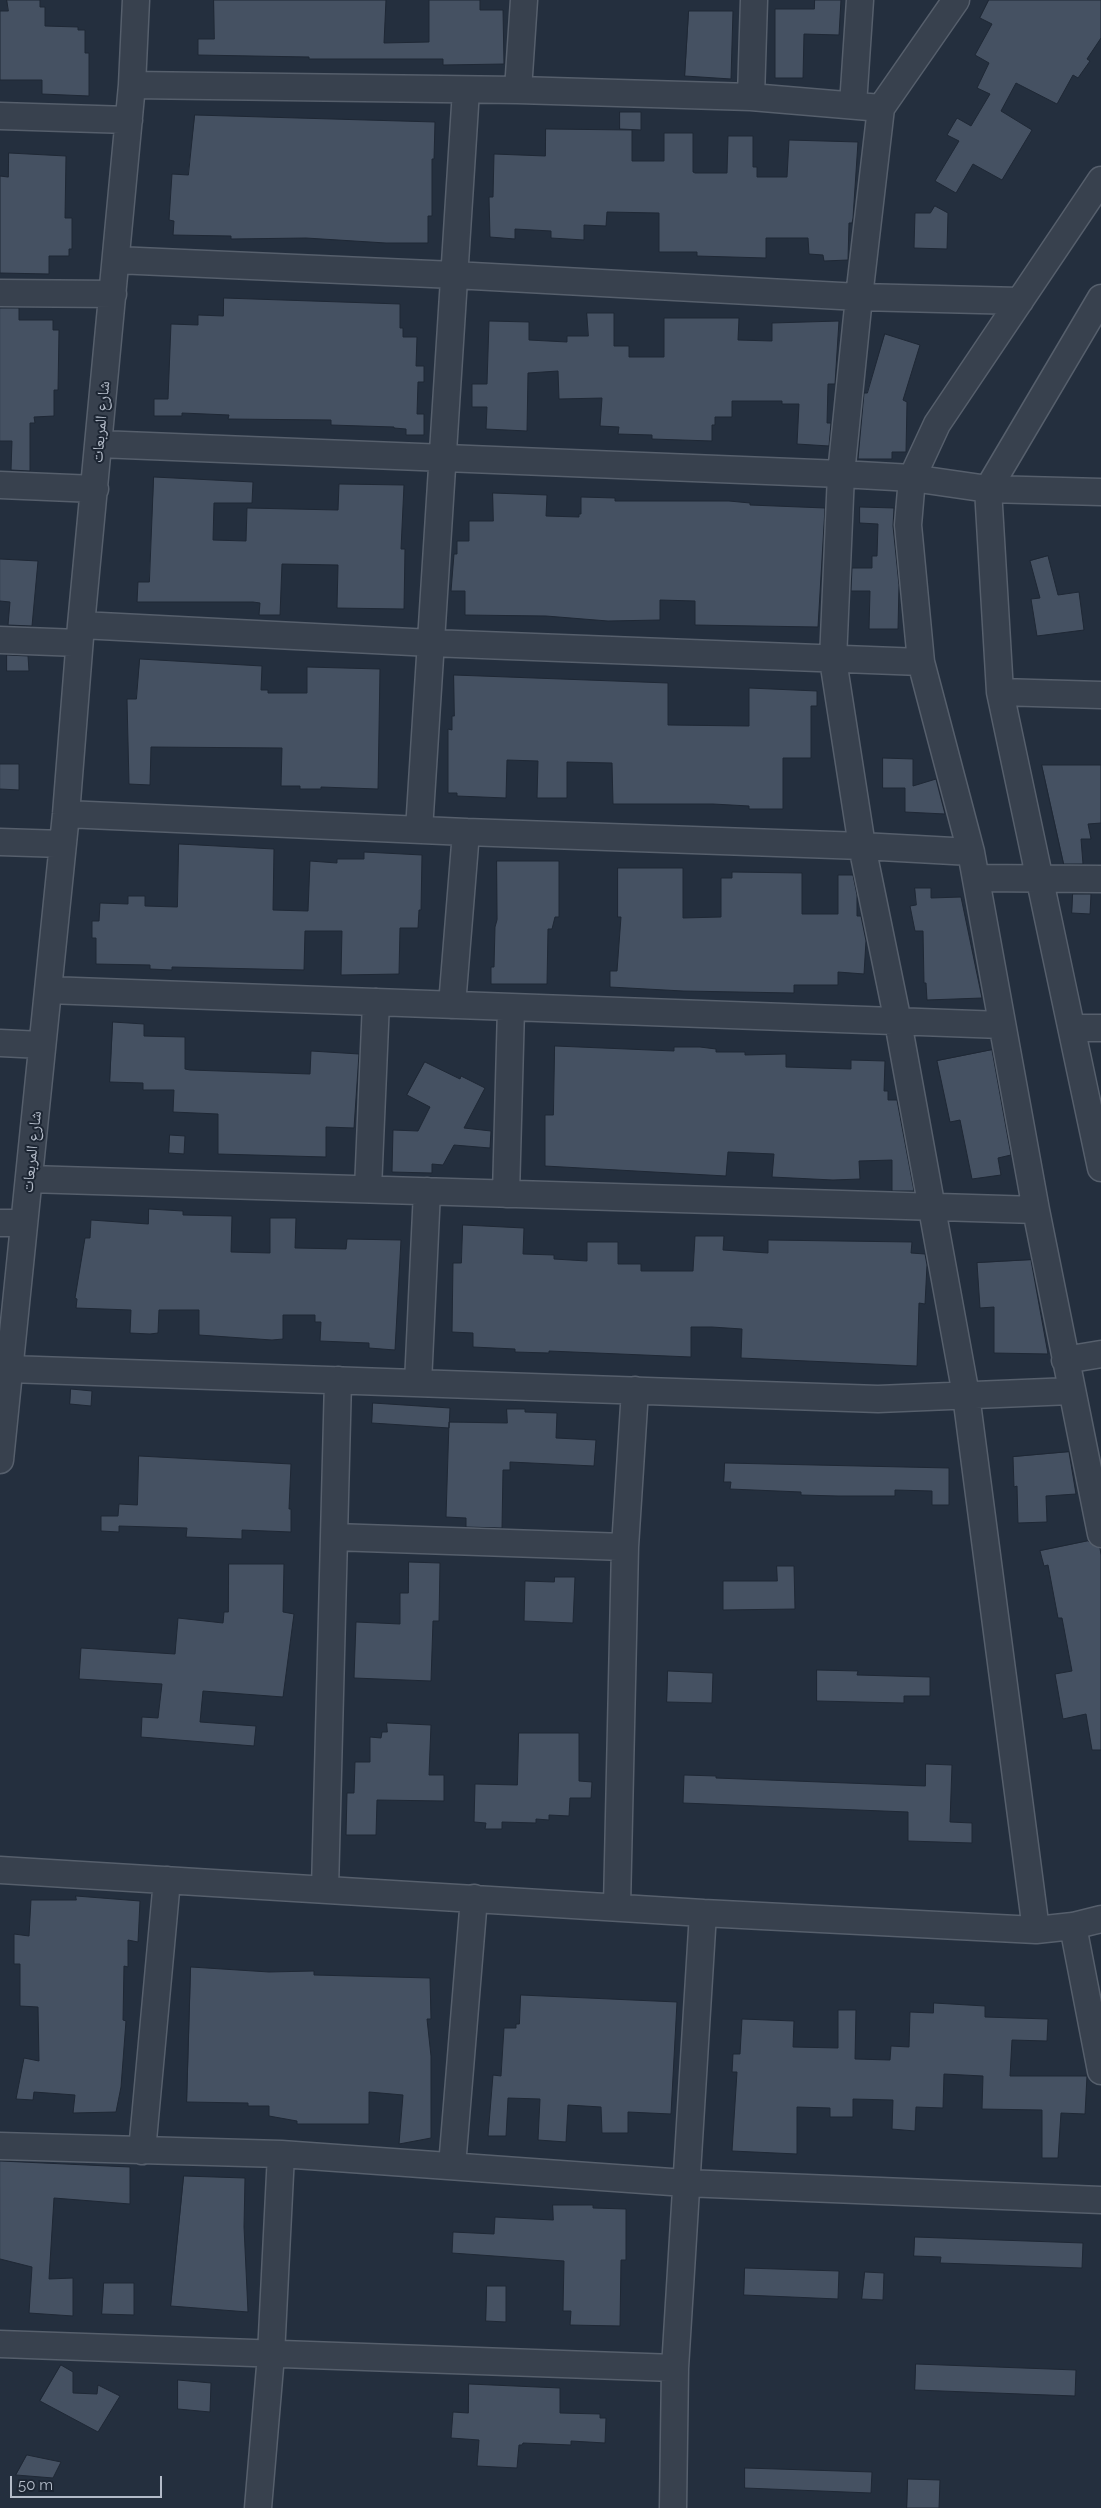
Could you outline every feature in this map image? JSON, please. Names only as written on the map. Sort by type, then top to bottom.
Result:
[{"type":"street","name":"شارع المربعات","points":[[0,1460],[7,1364],[12,1223],[29,1179],[63,844],[80,634],[100,444],[129,120],[136,0]]},
{"type":"street","points":[[518,90],[524,0]]},
{"type":"street","points":[[751,96],[754,0]]},
{"type":"street","points":[[853,105],[860,0]]},
{"type":"street","points":[[956,0],[881,108],[841,474],[833,660],[862,846],[898,1022],[966,1395],[1036,1930]]},
{"type":"street","points":[[132,85],[518,90],[751,96],[881,108]]},
{"type":"street","points":[[419,830],[466,90]]},
{"type":"street","points":[[0,116],[129,120]]},
{"type":"street","points":[[1101,180],[938,424],[912,478],[908,525],[921,662],[971,852],[1036,1210],[1101,1534]]},
{"type":"street","points":[[116,260],[454,275],[859,297],[1020,301]]},
{"type":"street","points":[[0,293],[113,294]]},
{"type":"street","points":[[1100,302],[988,489],[1000,692],[1073,1028],[1101,1168]]},
{"type":"street","points":[[100,444],[841,474],[912,478],[988,489],[1101,492]]},
{"type":"street","points":[[0,485],[94,489]]},
{"type":"street","points":[[0,640],[80,634],[431,643],[921,662]]},
{"type":"street","points":[[1000,692],[1100,700]]},
{"type":"street","points":[[66,814],[971,852]]},
{"type":"street","points":[[452,1006],[466,832]]},
{"type":"street","points":[[0,842],[63,844]]},
{"type":"street","points":[[976,878],[1101,879]]},
{"type":"street","points":[[48,990],[1002,1026]]},
{"type":"street","points":[[368,1189],[376,1002]]},
{"type":"street","points":[[506,1194],[511,1008]]},
{"type":"street","points":[[1073,1028],[1101,1028]]},
{"type":"street","points":[[0,1043],[42,1045]]},
{"type":"street","points":[[29,1179],[1036,1210]]},
{"type":"street","points":[[418,1383],[427,1191]]},
{"type":"street","points":[[1065,1360],[1101,1354]]},
{"type":"street","points":[[7,1364],[338,1380],[878,1399],[1071,1391]]},
{"type":"street","points":[[325,1889],[338,1380]]},
{"type":"street","points":[[617,1906],[625,1548],[635,1390]]},
{"type":"street","points":[[334,1537],[625,1548]]},
{"type":"street","points":[[0,1870],[617,1906],[702,1914],[1036,1930],[1073,1926],[1101,1919]]},
{"type":"street","points":[[142,2151],[167,1880]]},
{"type":"street","points":[[452,2166],[474,1898]]},
{"type":"street","points":[[673,2508],[675,2368],[702,1914]]},
{"type":"street","points":[[1073,1926],[1101,2071]]},
{"type":"street","points":[[0,2146],[281,2154],[685,2183],[1101,2200]]},
{"type":"street","points":[[258,2508],[271,2355],[281,2154]]},
{"type":"street","points":[[0,2344],[675,2368]]},
{"type":"building","points":[[7,0],[40,0],[40,7],[45,7],[45,26],[78,27],[78,30],[85,30],[85,53],[89,53],[89,96],[42,94],[42,80],[0,80],[0,11],[8,11]]},
{"type":"building","points":[[214,0],[386,0],[384,43],[429,42],[429,0],[480,0],[480,10],[503,10],[504,64],[443,65],[443,59],[309,59],[309,57],[198,55],[198,39],[214,39]]},
{"type":"building","points":[[815,0],[841,0],[839,35],[804,34],[803,78],[775,78],[775,9],[814,9]]},
{"type":"building","points":[[989,0],[1101,0],[1101,38],[1087,59],[1090,61],[1078,78],[1073,75],[1057,104],[1016,83],[1001,111],[1032,130],[1002,180],[973,164],[956,193],[935,181],[959,141],[947,135],[957,118],[971,126],[990,94],[977,88],[989,63],[975,55],[992,24],[980,18]]},
{"type":"building","points":[[689,11],[733,11],[731,79],[685,76]]},
{"type":"building","points":[[620,112],[641,112],[641,130],[620,129]]},
{"type":"building","points":[[195,115],[435,122],[434,159],[432,159],[432,216],[428,216],[428,243],[386,243],[306,238],[231,239],[231,236],[173,235],[174,221],[169,220],[172,174],[188,175]]},
{"type":"building","points":[[546,129],[632,130],[632,161],[664,161],[664,133],[693,133],[693,172],[695,173],[727,173],[728,136],[753,136],[753,167],[757,167],[757,177],[787,177],[789,140],[858,142],[853,218],[852,223],[849,223],[848,260],[824,261],[823,255],[809,254],[808,238],[766,238],[766,258],[697,256],[697,252],[659,252],[659,213],[607,212],[606,226],[584,225],[584,240],[551,238],[551,231],[515,229],[515,239],[490,237],[489,197],[493,197],[494,154],[545,156]]},
{"type":"building","points":[[9,153],[66,156],[65,218],[72,218],[72,249],[69,249],[69,256],[49,256],[49,274],[0,273],[0,176],[8,177]]},
{"type":"building","points":[[935,206],[948,213],[947,249],[914,248],[915,213],[930,213]]},
{"type":"building","points":[[224,298],[400,304],[400,328],[403,328],[403,337],[417,337],[416,366],[424,366],[424,382],[418,382],[417,414],[424,414],[424,435],[406,435],[406,429],[394,427],[331,425],[331,420],[228,419],[229,415],[182,413],[182,416],[154,416],[154,399],[168,399],[171,324],[198,325],[198,315],[223,316]]},
{"type":"building","points":[[0,308],[19,308],[19,320],[53,320],[53,330],[59,330],[58,390],[54,390],[54,416],[34,417],[35,423],[30,423],[30,471],[11,470],[12,441],[0,441]]},
{"type":"building","points":[[587,313],[614,313],[614,346],[629,346],[629,357],[664,357],[664,318],[739,318],[738,340],[772,341],[772,323],[839,321],[835,384],[828,384],[827,423],[831,423],[829,446],[797,444],[799,404],[782,404],[782,401],[732,401],[732,417],[715,417],[715,425],[712,425],[712,441],[652,439],[652,435],[618,434],[619,427],[600,426],[602,398],[559,399],[558,371],[528,373],[527,431],[486,429],[487,407],[472,407],[472,384],[487,384],[489,321],[529,322],[529,340],[567,342],[567,336],[588,336]]},
{"type":"building","points":[[885,334],[920,345],[903,400],[907,402],[906,452],[892,452],[892,459],[858,459],[864,393],[867,393]]},
{"type":"building","points":[[154,477],[253,482],[252,503],[214,503],[213,540],[246,541],[247,508],[338,510],[339,484],[404,485],[401,549],[405,549],[404,609],[337,608],[338,565],[282,564],[280,615],[259,615],[260,603],[253,602],[137,602],[138,582],[149,582]]},
{"type":"building","points":[[493,493],[547,495],[546,516],[579,517],[579,514],[581,514],[581,497],[615,498],[615,501],[729,501],[750,503],[750,505],[825,508],[818,627],[695,625],[695,601],[660,600],[660,620],[608,621],[546,616],[465,615],[465,591],[451,591],[454,554],[457,554],[457,541],[469,541],[469,521],[493,521]]},
{"type":"building","points":[[860,507],[894,508],[893,526],[899,585],[898,629],[869,629],[870,591],[851,591],[852,568],[872,568],[872,556],[877,556],[878,524],[860,523]]},
{"type":"building","points":[[1048,556],[1058,595],[1079,592],[1084,630],[1037,636],[1031,599],[1040,598],[1030,561]]},
{"type":"building","points":[[0,559],[38,561],[32,626],[8,625],[10,602],[0,601]]},
{"type":"building","points":[[7,655],[28,656],[29,671],[7,671]]},
{"type":"building","points":[[140,659],[262,666],[261,690],[268,690],[268,693],[307,693],[307,667],[380,669],[378,789],[321,787],[321,789],[300,789],[300,786],[281,786],[282,748],[151,747],[150,785],[129,784],[127,699],[136,699]]},
{"type":"building","points":[[454,675],[668,683],[668,725],[749,726],[749,688],[817,691],[817,706],[811,706],[811,758],[783,758],[783,809],[749,809],[749,806],[713,804],[613,804],[612,763],[567,762],[567,798],[537,798],[538,761],[507,760],[506,798],[457,796],[457,793],[448,793],[448,729],[452,730],[452,716],[454,716]]},
{"type":"building","points":[[883,758],[913,759],[913,786],[936,779],[945,814],[905,812],[905,788],[883,788]]},
{"type":"building","points":[[0,764],[19,764],[19,790],[0,789]]},
{"type":"building","points":[[1042,765],[1101,765],[1101,823],[1088,824],[1091,839],[1081,839],[1083,864],[1064,864]]},
{"type":"building","points":[[179,844],[274,849],[273,910],[308,911],[310,861],[337,863],[337,859],[364,859],[364,852],[422,855],[421,910],[419,910],[418,928],[400,928],[399,974],[341,975],[342,931],[305,931],[304,970],[172,967],[172,970],[150,969],[150,965],[96,964],[96,938],[92,938],[92,921],[99,921],[100,903],[128,904],[128,896],[145,896],[145,906],[177,907]]},
{"type":"building","points":[[497,861],[559,861],[559,917],[555,917],[552,929],[548,929],[547,984],[491,984],[491,967],[494,967],[495,927],[497,920]]},
{"type":"building","points":[[618,868],[683,868],[683,918],[721,917],[721,878],[732,878],[732,872],[802,873],[802,914],[838,914],[838,875],[853,875],[857,895],[857,916],[861,916],[866,941],[864,974],[838,972],[838,985],[794,985],[794,993],[683,991],[610,987],[610,971],[617,971],[621,917],[618,917]]},
{"type":"building","points":[[915,888],[931,888],[931,898],[961,897],[982,998],[927,1000],[926,983],[924,983],[923,931],[915,931],[910,906],[916,905]]},
{"type":"building","points":[[1073,894],[1091,894],[1090,914],[1072,913]]},
{"type":"building","points":[[113,1022],[144,1024],[144,1036],[185,1037],[185,1069],[190,1070],[310,1074],[311,1051],[359,1054],[354,1128],[326,1127],[326,1157],[218,1154],[218,1114],[173,1112],[174,1090],[143,1090],[143,1083],[110,1082]]},
{"type":"building","points":[[555,1046],[674,1051],[674,1047],[700,1047],[716,1049],[716,1052],[745,1052],[745,1055],[786,1054],[786,1067],[851,1069],[851,1060],[885,1061],[884,1091],[888,1091],[888,1100],[897,1100],[914,1191],[892,1191],[892,1160],[859,1161],[860,1179],[833,1180],[772,1177],[774,1154],[728,1152],[726,1176],[545,1166],[545,1115],[553,1115]]},
{"type":"building","points":[[992,1050],[1011,1155],[998,1158],[1001,1175],[972,1179],[960,1120],[950,1122],[937,1061]]},
{"type":"building","points":[[425,1062],[460,1079],[461,1076],[485,1088],[464,1128],[491,1131],[490,1148],[454,1145],[443,1165],[432,1164],[432,1173],[392,1172],[393,1130],[418,1131],[430,1107],[407,1095]]},
{"type":"building","points":[[170,1135],[185,1136],[184,1154],[169,1153]]},
{"type":"building","points":[[149,1209],[183,1211],[183,1215],[232,1216],[231,1252],[270,1253],[270,1218],[296,1218],[295,1248],[346,1249],[347,1239],[401,1240],[395,1350],[369,1348],[369,1343],[320,1341],[321,1322],[315,1322],[315,1315],[283,1315],[283,1339],[272,1340],[199,1335],[199,1310],[159,1310],[158,1333],[150,1334],[130,1333],[131,1310],[76,1308],[77,1299],[75,1298],[85,1238],[90,1238],[91,1220],[148,1224]]},
{"type":"building","points":[[463,1225],[524,1228],[523,1254],[554,1255],[554,1259],[587,1261],[587,1242],[618,1242],[618,1264],[641,1264],[641,1271],[693,1271],[695,1236],[724,1236],[723,1250],[768,1253],[768,1240],[912,1242],[911,1253],[925,1254],[927,1265],[925,1304],[919,1303],[917,1366],[741,1358],[742,1329],[712,1327],[691,1327],[691,1357],[549,1351],[549,1353],[515,1352],[515,1349],[473,1347],[473,1333],[452,1332],[453,1263],[461,1263]]},
{"type":"building","points":[[1031,1260],[1048,1354],[994,1353],[994,1307],[980,1308],[977,1263]]},
{"type":"building","points":[[71,1389],[92,1391],[91,1406],[70,1404]]},
{"type":"building","points":[[373,1403],[450,1408],[449,1428],[372,1423]]},
{"type":"building","points":[[507,1409],[525,1409],[525,1412],[557,1413],[556,1438],[596,1440],[594,1466],[510,1462],[510,1470],[503,1470],[502,1528],[466,1527],[466,1518],[446,1517],[449,1422],[507,1423]]},
{"type":"building","points":[[1069,1452],[1076,1494],[1046,1496],[1047,1522],[1018,1523],[1017,1486],[1014,1487],[1013,1457]]},
{"type":"building","points":[[139,1456],[291,1464],[289,1509],[291,1509],[291,1532],[242,1530],[242,1539],[186,1537],[187,1528],[119,1526],[119,1532],[101,1531],[101,1516],[118,1516],[119,1504],[137,1505]]},
{"type":"building","points":[[725,1463],[949,1468],[949,1505],[932,1505],[932,1491],[895,1490],[895,1496],[838,1496],[801,1495],[801,1492],[730,1489],[731,1482],[724,1482]]},
{"type":"building","points":[[1088,1541],[1100,1548],[1101,1555],[1101,1750],[1092,1750],[1086,1714],[1063,1719],[1055,1674],[1072,1671],[1062,1618],[1058,1618],[1048,1565],[1044,1566],[1040,1551]]},
{"type":"building","points":[[409,1562],[440,1563],[439,1621],[433,1621],[431,1681],[354,1678],[356,1622],[400,1624],[400,1593],[408,1593]]},
{"type":"building","points":[[229,1564],[284,1564],[283,1612],[294,1614],[283,1697],[203,1691],[200,1722],[256,1726],[254,1746],[141,1737],[142,1717],[158,1718],[162,1684],[79,1679],[81,1648],[175,1654],[178,1618],[223,1623],[224,1612],[228,1612]]},
{"type":"building","points":[[777,1566],[794,1566],[795,1609],[723,1610],[723,1581],[777,1581]]},
{"type":"building","points":[[555,1577],[575,1577],[573,1623],[524,1621],[525,1581],[554,1582]]},
{"type":"building","points":[[817,1670],[858,1671],[857,1675],[930,1677],[930,1696],[904,1696],[904,1703],[817,1701]]},
{"type":"building","points":[[668,1671],[713,1673],[712,1703],[667,1702]]},
{"type":"building","points":[[387,1723],[431,1725],[429,1775],[444,1775],[444,1801],[377,1800],[376,1835],[346,1835],[347,1793],[354,1793],[355,1762],[370,1762],[370,1737],[381,1738],[382,1732],[387,1732]]},
{"type":"building","points":[[519,1733],[579,1733],[579,1781],[592,1782],[591,1798],[570,1798],[569,1816],[549,1815],[549,1820],[536,1819],[536,1823],[502,1822],[502,1829],[485,1829],[486,1823],[474,1822],[475,1784],[517,1785]]},
{"type":"building","points":[[926,1764],[952,1765],[950,1822],[972,1823],[972,1843],[908,1841],[908,1812],[683,1803],[684,1775],[716,1776],[716,1778],[925,1786]]},
{"type":"building","points":[[76,1896],[140,1901],[138,1942],[128,1940],[128,1967],[124,1966],[123,2020],[126,2021],[121,2087],[116,2112],[73,2113],[75,2095],[34,2092],[33,2100],[16,2099],[24,2058],[39,2061],[38,2007],[20,2006],[20,1964],[14,1964],[14,1934],[29,1936],[31,1900],[76,1900]]},
{"type":"building","points":[[191,1967],[269,1972],[314,1971],[314,1975],[430,1978],[431,2019],[427,2019],[431,2056],[431,2138],[399,2144],[403,2095],[369,2092],[369,2124],[297,2124],[297,2121],[269,2116],[269,2106],[248,2106],[248,2103],[187,2102]]},
{"type":"building","points":[[521,1995],[677,2002],[671,2114],[628,2112],[628,2133],[602,2133],[601,2107],[568,2105],[566,2142],[538,2140],[540,2099],[508,2098],[506,2136],[488,2136],[493,2075],[501,2076],[504,2028],[516,2028],[516,2024],[519,2024]]},
{"type":"building","points":[[934,2003],[985,2006],[985,2017],[1048,2019],[1047,2041],[1012,2040],[1010,2076],[1087,2076],[1085,2114],[1061,2113],[1058,2158],[1042,2158],[1042,2110],[982,2109],[983,2076],[944,2074],[943,2108],[916,2107],[915,2131],[892,2129],[893,2100],[853,2099],[853,2117],[830,2117],[830,2108],[797,2107],[797,2154],[732,2151],[737,2072],[732,2072],[733,2054],[740,2054],[742,2019],[794,2021],[793,2047],[838,2048],[838,2010],[856,2010],[855,2059],[890,2060],[891,2046],[909,2047],[910,2012],[933,2013]]},
{"type":"building","points":[[0,2161],[130,2167],[130,2204],[54,2198],[49,2279],[73,2278],[73,2316],[29,2313],[32,2267],[0,2259]]},
{"type":"building","points":[[184,2176],[245,2178],[244,2227],[248,2312],[171,2306]]},
{"type":"building","points":[[553,2205],[593,2205],[593,2208],[626,2209],[626,2260],[621,2260],[620,2326],[570,2325],[571,2311],[563,2311],[564,2261],[452,2253],[453,2232],[494,2234],[495,2217],[553,2220]]},
{"type":"building","points":[[915,2237],[1083,2243],[1082,2268],[940,2263],[941,2257],[914,2256]]},
{"type":"building","points":[[745,2268],[839,2271],[838,2299],[744,2295]]},
{"type":"building","points":[[865,2272],[884,2273],[883,2300],[862,2299]]},
{"type":"building","points":[[104,2283],[134,2283],[134,2315],[102,2314]]},
{"type":"building","points":[[487,2286],[506,2286],[506,2322],[486,2321]]},
{"type":"building","points":[[916,2364],[1076,2370],[1075,2396],[915,2390]]},
{"type":"building","points":[[61,2365],[73,2372],[73,2393],[97,2394],[98,2385],[120,2396],[98,2432],[40,2401]]},
{"type":"building","points":[[178,2380],[211,2383],[210,2412],[178,2409]]},
{"type":"building","points":[[469,2384],[560,2388],[560,2413],[600,2414],[600,2418],[606,2418],[605,2443],[571,2441],[571,2445],[523,2443],[519,2445],[517,2468],[477,2466],[479,2440],[451,2438],[453,2412],[468,2413]]},
{"type":"building","points":[[27,2455],[61,2462],[53,2478],[16,2475]]},
{"type":"building","points":[[745,2468],[872,2472],[871,2493],[745,2488]]},
{"type":"building","points":[[908,2479],[940,2480],[939,2508],[907,2508]]}]
